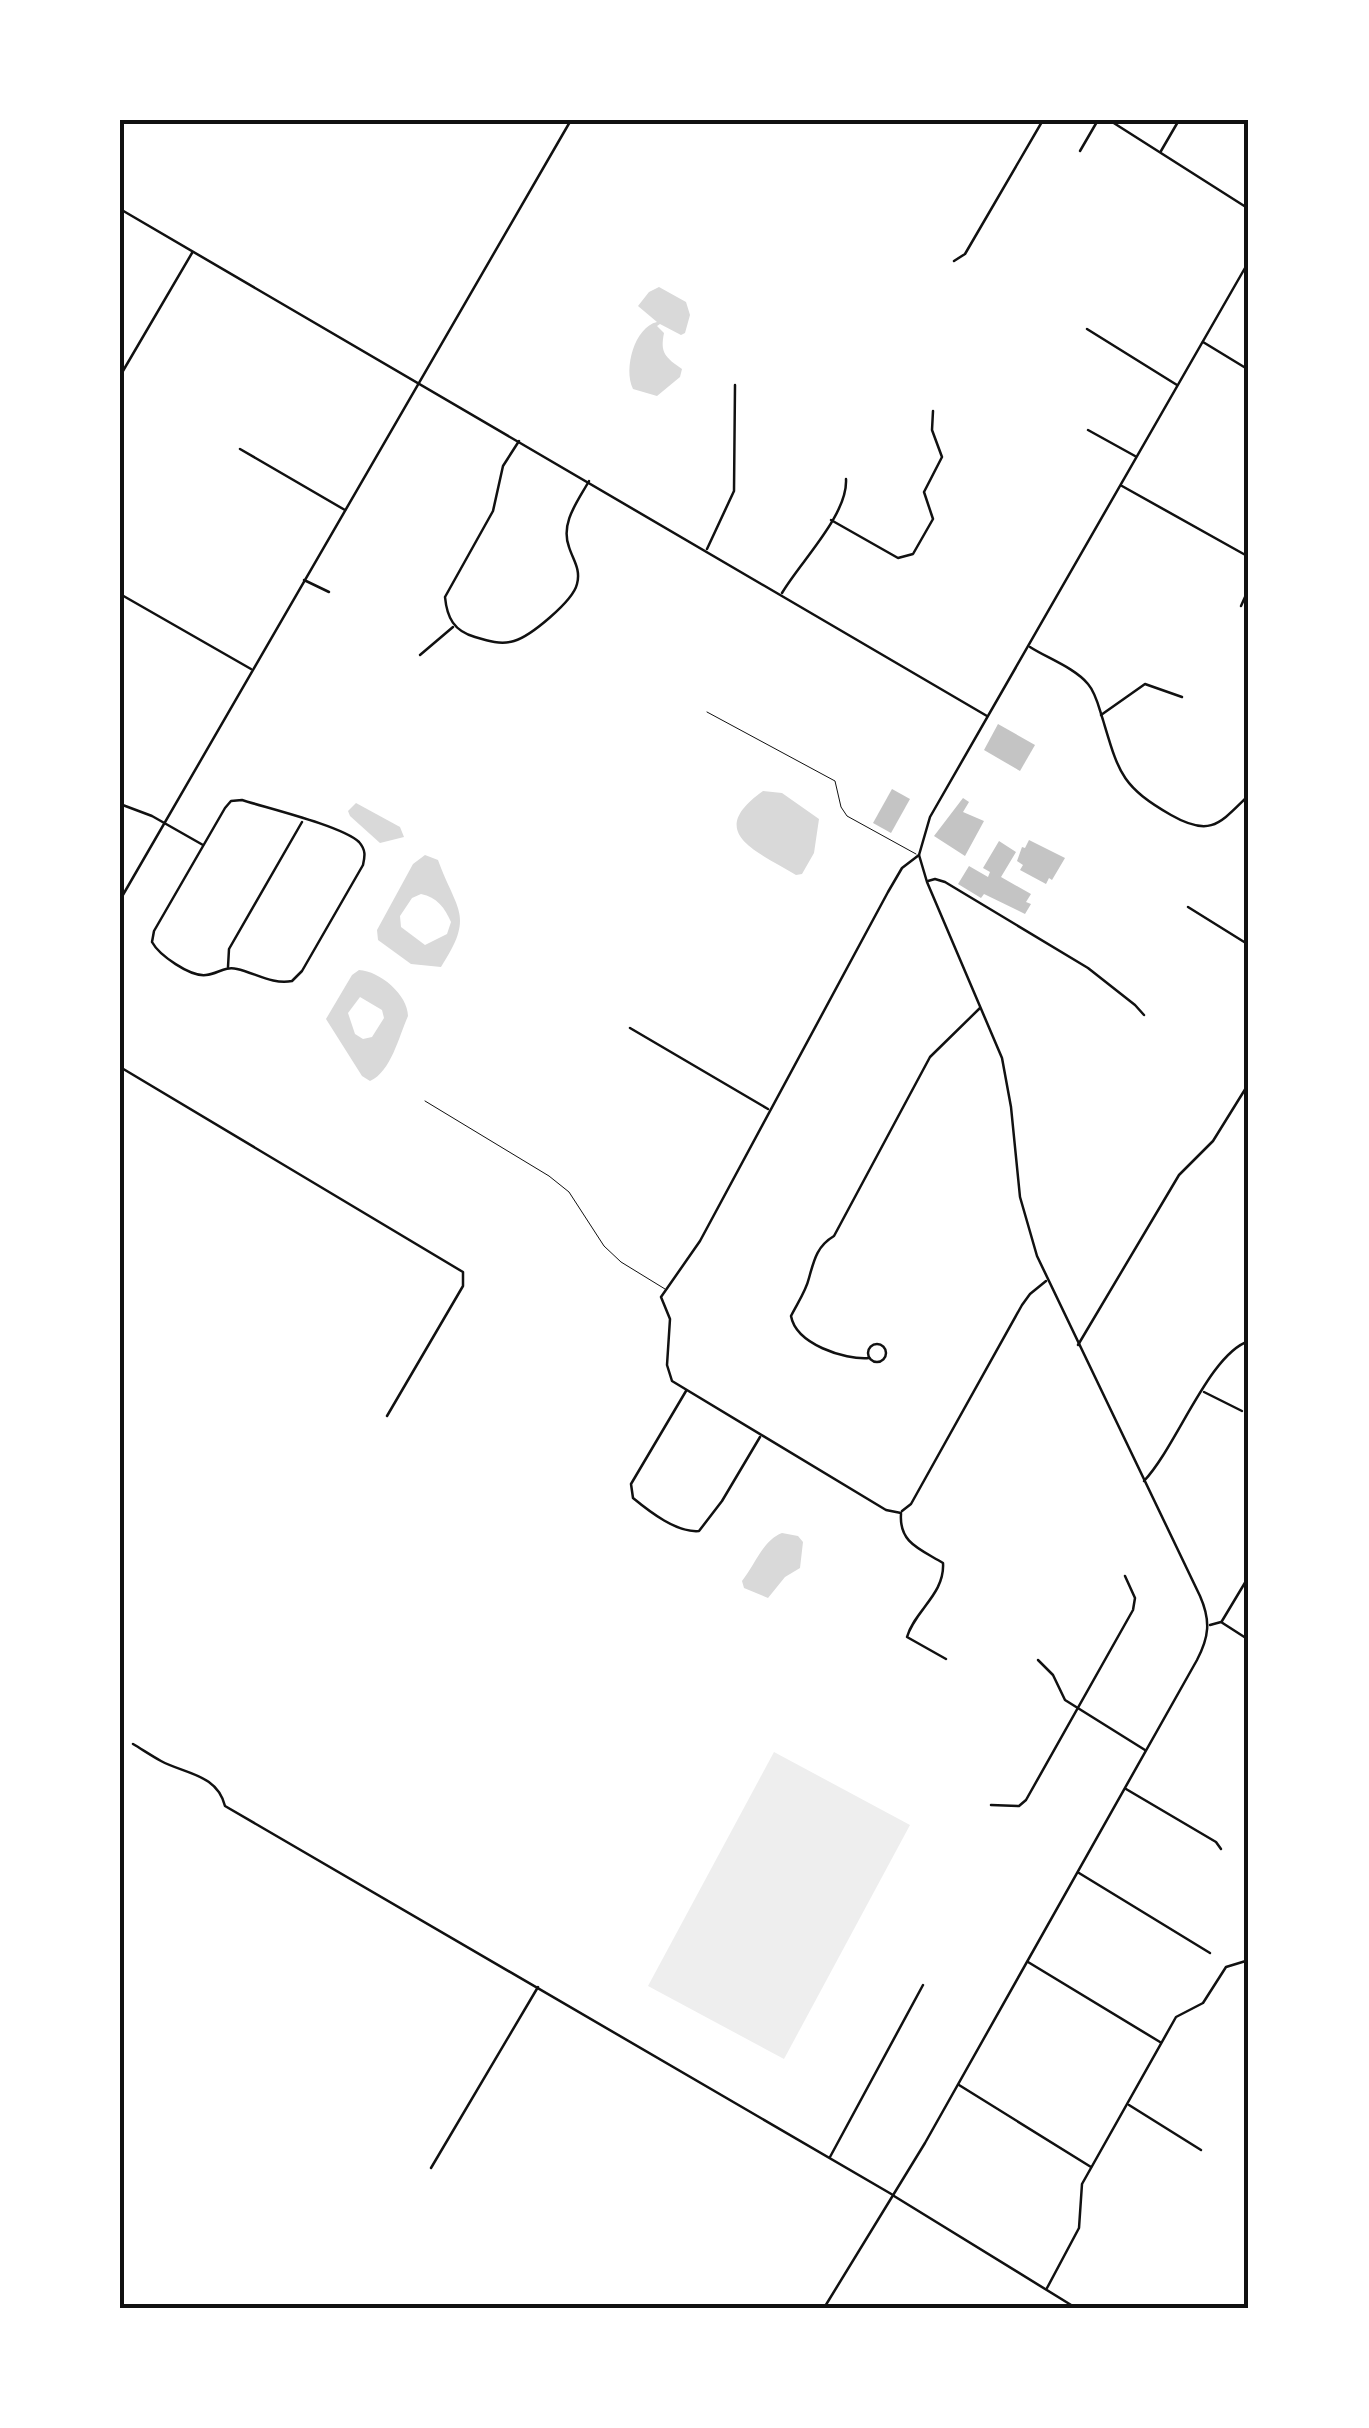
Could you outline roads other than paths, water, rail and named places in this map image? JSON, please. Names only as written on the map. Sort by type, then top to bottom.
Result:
[{"type":"street","points":[[120,900],[571,120]]},
{"type":"street","points":[[954,261],[965,254],[1042,120]]},
{"type":"street","points":[[1080,151],[1098,120]]},
{"type":"street","points":[[1109,120],[1249,209]]},
{"type":"street","points":[[1160,152],[1179,120]]},
{"type":"street","points":[[120,208],[988,716]]},
{"type":"street","points":[[120,376],[192,251]]},
{"type":"street","points":[[824,2308],[1028,1962],[1197,1660],[1209,1626],[1205,1607],[1046,1281],[1020,1197],[1002,1058],[919,855],[926,824],[1249,261]]},
{"type":"street","points":[[1087,329],[1178,386]]},
{"type":"street","points":[[1202,342],[1249,370]]},
{"type":"street","points":[[706,550],[734,491],[735,384]]},
{"type":"street","points":[[832,520],[896,557],[906,558],[916,551],[933,519],[924,495],[942,457],[932,430],[933,411]]},
{"type":"street","points":[[1088,430],[1137,457]]},
{"type":"street","points":[[519,440],[503,466],[493,510],[445,597],[449,618],[455,626],[490,641],[513,641],[573,595],[578,567],[569,547],[568,521],[589,482]]},
{"type":"street","points":[[240,449],[346,510]]},
{"type":"street","points":[[781,594],[832,520],[847,493],[846,479]]},
{"type":"street","points":[[1121,485],[1249,557]]},
{"type":"street","points":[[304,580],[328,592]]},
{"type":"street","points":[[1241,606],[1249,588]]},
{"type":"street","points":[[120,594],[252,670]]},
{"type":"street","points":[[420,656],[455,626]]},
{"type":"street","points":[[1028,646],[1088,684],[1116,763],[1126,782],[1142,797],[1198,827],[1211,826],[1228,817],[1249,795]]},
{"type":"street","points":[[1101,715],[1145,684],[1182,697]]},
{"type":"street","points":[[242,800],[303,820],[353,838],[364,850],[363,865],[295,980],[281,982],[228,968],[198,975],[158,952],[152,938],[232,801],[242,800]]},
{"type":"street","points":[[120,804],[204,845]]},
{"type":"street","points":[[228,968],[231,944],[303,820]]},
{"type":"street","points":[[901,1513],[886,1510],[672,1381],[667,1366],[671,1327],[661,1301],[665,1289],[700,1241],[888,892],[902,868],[919,855]]},
{"type":"street","points":[[927,882],[945,882],[1088,968],[1144,1016]]},
{"type":"street","points":[[1188,908],[1249,944]]},
{"type":"street","points":[[869,1358],[845,1356],[824,1348],[793,1326],[790,1316],[808,1282],[811,1264],[834,1236],[930,1056],[981,1007]]},
{"type":"street","points":[[630,1028],[769,1110]]},
{"type":"street","points":[[120,1067],[463,1272],[464,1286],[387,1416]]},
{"type":"street","points":[[1078,1345],[1179,1175],[1214,1141],[1249,1082]]},
{"type":"street","points":[[946,1659],[907,1637],[944,1570],[943,1563],[906,1540],[900,1525],[901,1513],[911,1504],[1022,1306],[1046,1281]]},
{"type":"street","points":[[1144,1481],[1224,1356],[1249,1341]]},
{"type":"street","points":[[686,1390],[631,1484],[632,1498],[645,1508],[691,1532],[699,1531],[760,1436]]},
{"type":"street","points":[[1203,1392],[1242,1411]]},
{"type":"street","points":[[991,1805],[1017,1807],[1024,1803],[1135,1605],[1124,1576]]},
{"type":"street","points":[[1209,1626],[1221,1622],[1249,1576]]},
{"type":"street","points":[[1221,1622],[1249,1640]]},
{"type":"street","points":[[1038,1660],[1054,1675],[1065,1700],[1077,1710],[1146,1750]]},
{"type":"street","points":[[1248,1741],[1249,1732]]},
{"type":"street","points":[[133,1744],[210,1782],[226,1806],[893,2195],[1076,2308]]},
{"type":"street","points":[[1125,1788],[1216,1842],[1221,1849]]},
{"type":"street","points":[[1077,1872],[1210,1953]]},
{"type":"street","points":[[1046,2289],[1079,2228],[1079,2193],[1091,2167],[1161,2043],[1180,2013],[1207,1998],[1226,1967],[1249,1960]]},
{"type":"street","points":[[1028,1962],[1161,2043]]},
{"type":"street","points":[[431,2168],[539,1986]]},
{"type":"street","points":[[829,2158],[923,1986]]},
{"type":"street","points":[[958,2084],[1091,2167]]},
{"type":"street","points":[[1128,2104],[1201,2150]]},
{"type":"lane","points":[[707,712],[835,781],[842,806],[856,823],[919,855]]},
{"type":"lane","points":[[425,1102],[569,1192],[604,1246],[621,1262],[665,1289]]}]
